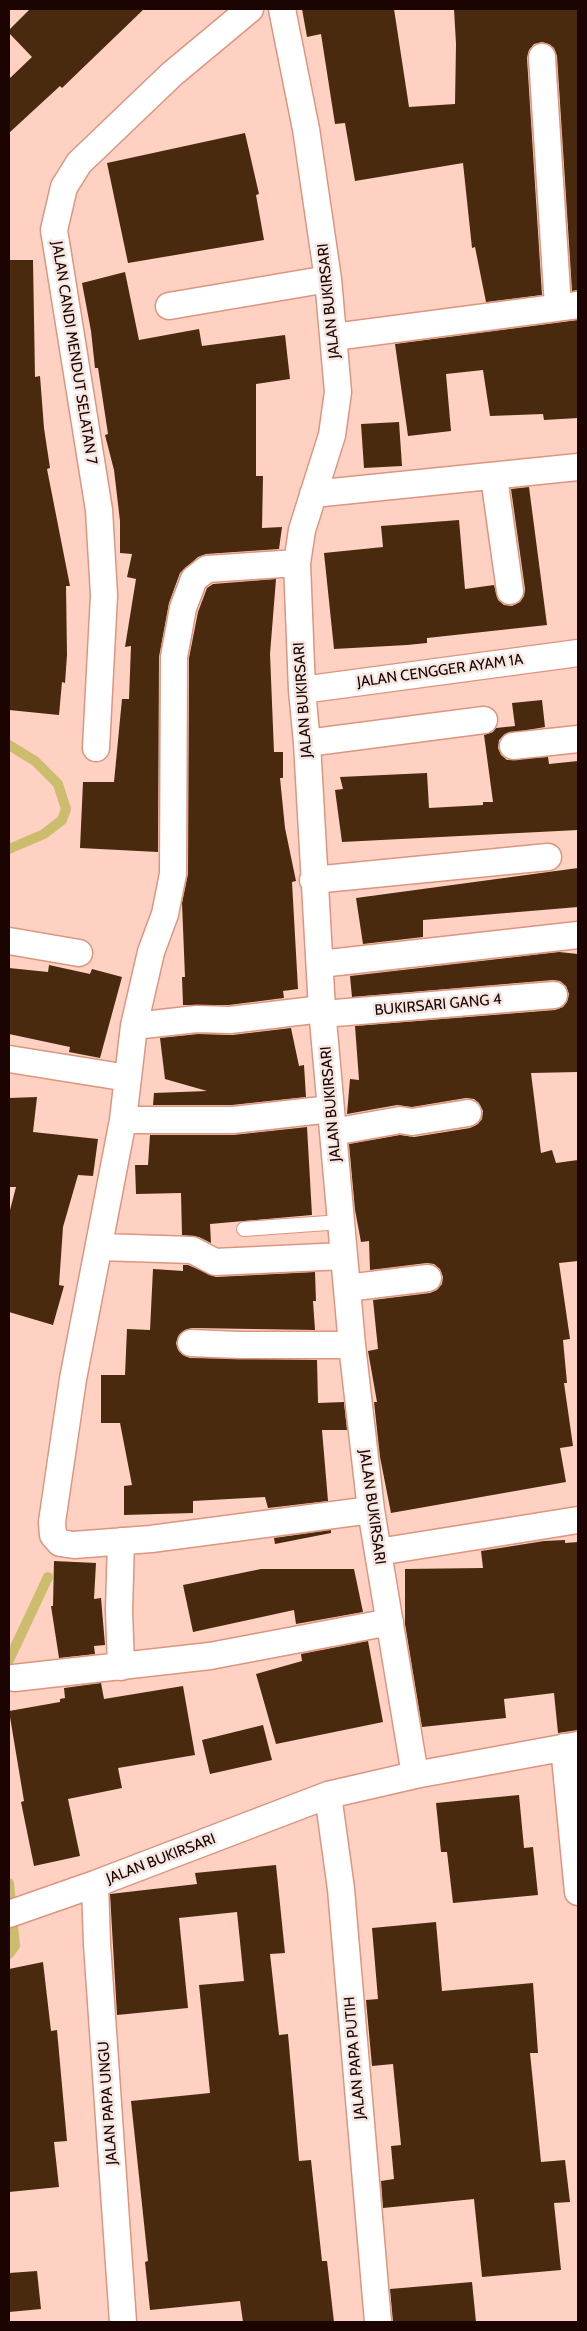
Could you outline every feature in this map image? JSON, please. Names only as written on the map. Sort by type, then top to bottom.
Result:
[{"type":"street","name":"JALAN CANDI MENDUT SELATAN 7","points":[[96,748],[104,595],[99,510],[54,230],[64,186],[79,163],[172,74],[250,9]]},
{"type":"street","name":"JALAN BUKIRSARI","points":[[15,1912],[96,1884],[328,1795],[415,1775],[371,1510],[352,1345],[322,1011],[313,880],[307,743],[302,690],[297,563],[302,530],[332,435],[338,392],[328,279],[306,129],[282,9]]},
{"type":"street","points":[[334,337],[568,306],[542,57]]},
{"type":"street","points":[[169,306],[328,279]]},
{"type":"street","points":[[313,494],[578,467]]},
{"type":"street","points":[[494,477],[510,591]]},
{"type":"street","points":[[297,563],[207,569],[194,580],[183,608],[174,657],[173,874],[164,914],[151,952],[134,1026],[123,1120],[73,1379],[52,1522],[53,1535],[60,1542],[74,1545],[234,1529],[371,1510]]},
{"type":"street","name":"JALAN CENGGER AYAM 1A","points":[[302,690],[578,653]]},
{"type":"street","points":[[307,743],[484,720]]},
{"type":"street","points":[[513,746],[578,739]]},
{"type":"street","points":[[313,880],[548,857]]},
{"type":"street","points":[[320,964],[578,935]]},
{"type":"street","points":[[9,941],[79,953]]},
{"type":"street","name":"BUKIRSARI GANG 4","points":[[134,1026],[197,1018],[230,1020],[322,1011],[554,995]]},
{"type":"street","points":[[9,1059],[128,1078]]},
{"type":"street","points":[[123,1120],[400,1120],[412,1122],[468,1113]]},
{"type":"street","points":[[100,1247],[192,1250],[215,1262],[344,1256]]},
{"type":"street","points":[[347,1288],[428,1278]]},
{"type":"street","points":[[191,1342],[239,1345],[352,1345]]},
{"type":"street","points":[[378,1552],[578,1520]]},
{"type":"street","points":[[121,1541],[119,1610],[121,1667]]},
{"type":"street","points":[[14,1678],[210,1656],[390,1622]]},
{"type":"street","points":[[415,1775],[571,1746],[578,1892]]},
{"type":"street","name":"JALAN PAPA PUTIH","points":[[328,1795],[341,1889],[378,2322]]},
{"type":"street","name":"JALAN PAPA UNGU","points":[[96,1884],[97,1944],[123,2322]]},
{"type":"lane","points":[[244,1228],[341,1222]]},
{"type":"building","points":[[30,9],[144,9],[62,88],[60,86],[9,133],[9,79],[32,57],[9,33],[9,30]]},
{"type":"building","points":[[302,9],[394,9],[409,107],[455,104],[456,44],[454,9],[578,9],[578,290],[572,291],[557,56],[554,48],[542,42],[534,44],[529,50],[527,58],[542,295],[486,302],[475,247],[472,248],[463,163],[355,181],[345,123],[335,124],[321,34],[307,37]]},
{"type":"building","points":[[245,133],[259,194],[256,195],[264,240],[128,263],[107,163]]},
{"type":"building","points":[[9,260],[33,260],[35,377],[40,376],[44,428],[50,468],[47,469],[70,586],[66,586],[67,655],[65,683],[62,682],[59,715],[9,710]]},
{"type":"building","points":[[125,272],[139,340],[199,329],[202,346],[285,335],[290,379],[256,384],[256,476],[263,476],[262,528],[282,527],[279,549],[206,554],[198,557],[180,573],[169,603],[159,657],[158,852],[80,848],[83,782],[114,782],[122,699],[129,699],[131,646],[125,647],[136,579],[127,577],[132,554],[120,553],[120,521],[114,470],[105,435],[108,434],[98,368],[95,368],[91,331],[82,283]]},
{"type":"building","points":[[578,320],[578,418],[544,420],[543,414],[490,416],[483,370],[446,374],[451,431],[408,436],[395,344]]},
{"type":"building","points":[[399,422],[402,466],[364,468],[361,424]]},
{"type":"building","points":[[529,487],[547,625],[427,638],[427,643],[334,649],[324,553],[383,547],[381,526],[459,520],[465,589],[494,585],[498,600],[504,605],[512,606],[520,602],[524,596],[525,589],[511,489]]},
{"type":"building","points":[[276,579],[270,654],[274,752],[283,752],[283,778],[280,778],[285,828],[296,881],[292,882],[298,989],[283,991],[284,998],[229,1005],[183,1005],[182,977],[185,977],[182,903],[188,874],[189,658],[198,612],[207,588],[213,584]]},
{"type":"building","points":[[542,700],[545,727],[505,734],[499,740],[498,748],[501,755],[507,760],[548,757],[549,764],[578,761],[578,830],[342,842],[335,790],[343,789],[340,777],[427,773],[429,808],[483,805],[483,802],[493,802],[484,735],[493,732],[496,728],[515,726],[512,703]]},
{"type":"building","points":[[578,868],[578,907],[423,920],[423,937],[363,944],[356,898]]},
{"type":"building","points":[[559,952],[578,954],[578,1072],[531,1073],[541,1153],[552,1150],[556,1163],[578,1160],[578,1261],[559,1263],[570,1339],[563,1340],[567,1383],[564,1383],[573,1446],[560,1448],[566,1482],[391,1513],[380,1457],[374,1402],[377,1402],[368,1351],[378,1349],[373,1300],[430,1293],[437,1290],[442,1284],[443,1277],[440,1269],[434,1264],[427,1263],[370,1270],[369,1241],[361,1242],[355,1210],[349,1144],[400,1135],[414,1137],[470,1128],[478,1124],[482,1119],[483,1111],[479,1103],[474,1099],[466,1098],[412,1107],[397,1105],[347,1114],[350,1079],[359,1080],[355,1026],[555,1010],[563,1007],[567,1002],[569,994],[566,986],[560,981],[553,980],[352,997],[350,976]]},
{"type":"building","points":[[49,965],[90,974],[92,969],[122,977],[100,1058],[69,1052],[70,1047],[9,1034],[9,968],[48,972]]},
{"type":"building","points":[[291,1028],[299,1066],[304,1065],[306,1097],[232,1105],[153,1105],[154,1093],[207,1091],[165,1079],[160,1038],[198,1034],[232,1035]]},
{"type":"building","points":[[37,1097],[33,1132],[98,1139],[93,1176],[78,1175],[63,1227],[59,1285],[64,1286],[53,1325],[9,1312],[9,1214],[16,1187],[9,1187],[9,1098]]},
{"type":"building","points":[[307,1127],[312,1215],[210,1224],[211,1243],[199,1237],[182,1235],[181,1193],[136,1194],[135,1165],[148,1165],[150,1135],[233,1135]]},
{"type":"building","points":[[183,1265],[188,1265],[216,1277],[315,1272],[316,1301],[313,1301],[315,1330],[192,1328],[185,1330],[179,1335],[176,1343],[178,1350],[190,1358],[317,1360],[318,1403],[344,1402],[347,1430],[322,1430],[328,1501],[268,1508],[265,1497],[193,1501],[193,1513],[124,1515],[124,1486],[132,1485],[120,1423],[101,1423],[101,1375],[125,1375],[127,1329],[150,1330],[153,1269],[183,1271]]},
{"type":"building","points":[[331,1530],[331,1533],[275,1544],[274,1538]]},
{"type":"building","points":[[565,1540],[565,1543],[578,1542],[578,1730],[558,1733],[554,1693],[504,1699],[506,1718],[422,1727],[405,1624],[405,1569],[483,1568],[481,1551],[544,1541]]},
{"type":"building","points":[[54,1561],[96,1563],[94,1599],[101,1598],[105,1645],[94,1646],[95,1654],[59,1658],[51,1606],[53,1606]]},
{"type":"building","points":[[261,1569],[354,1569],[363,1612],[296,1624],[294,1610],[193,1632],[183,1585]]},
{"type":"building","points":[[368,1641],[383,1722],[276,1744],[256,1674],[302,1661],[301,1654]]},
{"type":"building","points":[[101,1683],[104,1699],[183,1686],[195,1755],[118,1768],[122,1788],[68,1799],[80,1856],[34,1866],[21,1802],[24,1801],[9,1711],[60,1702],[60,1699],[65,1698],[64,1688]]},
{"type":"building","points":[[263,1725],[272,1760],[210,1774],[202,1740]]},
{"type":"building","points":[[519,1795],[524,1848],[533,1847],[538,1895],[453,1903],[447,1852],[441,1852],[436,1803]]},
{"type":"building","points":[[276,1865],[285,1953],[270,1954],[279,2035],[288,2034],[299,2161],[311,2160],[322,2261],[327,2261],[334,2322],[243,2322],[240,2301],[150,2310],[145,2262],[148,2261],[131,2101],[210,2093],[199,1985],[244,1981],[237,1912],[179,1918],[188,2008],[117,2015],[110,1894],[197,1884],[195,1873]]},
{"type":"building","points":[[436,1922],[442,1991],[533,1983],[538,2053],[530,2053],[541,2162],[565,2160],[570,2202],[554,2203],[561,2270],[482,2277],[474,2199],[383,2208],[381,2181],[394,2179],[391,2146],[401,2145],[393,2064],[372,2066],[366,2000],[378,1999],[372,1928]]},
{"type":"building","points":[[43,1962],[51,2031],[57,2030],[67,2141],[54,2142],[59,2187],[9,2192],[9,1969]]},
{"type":"building","points":[[37,2271],[41,2309],[9,2312],[9,2273]]},
{"type":"building","points":[[472,2282],[476,2322],[393,2322],[390,2289]]},
{"type":"waterway","points":[[9,745],[35,761],[58,784],[66,809],[62,820],[44,834],[9,849]]},
{"type":"waterway","points":[[9,1660],[48,1577]]},
{"type":"waterway","points":[[9,1883],[15,1946],[9,1954]]}]
